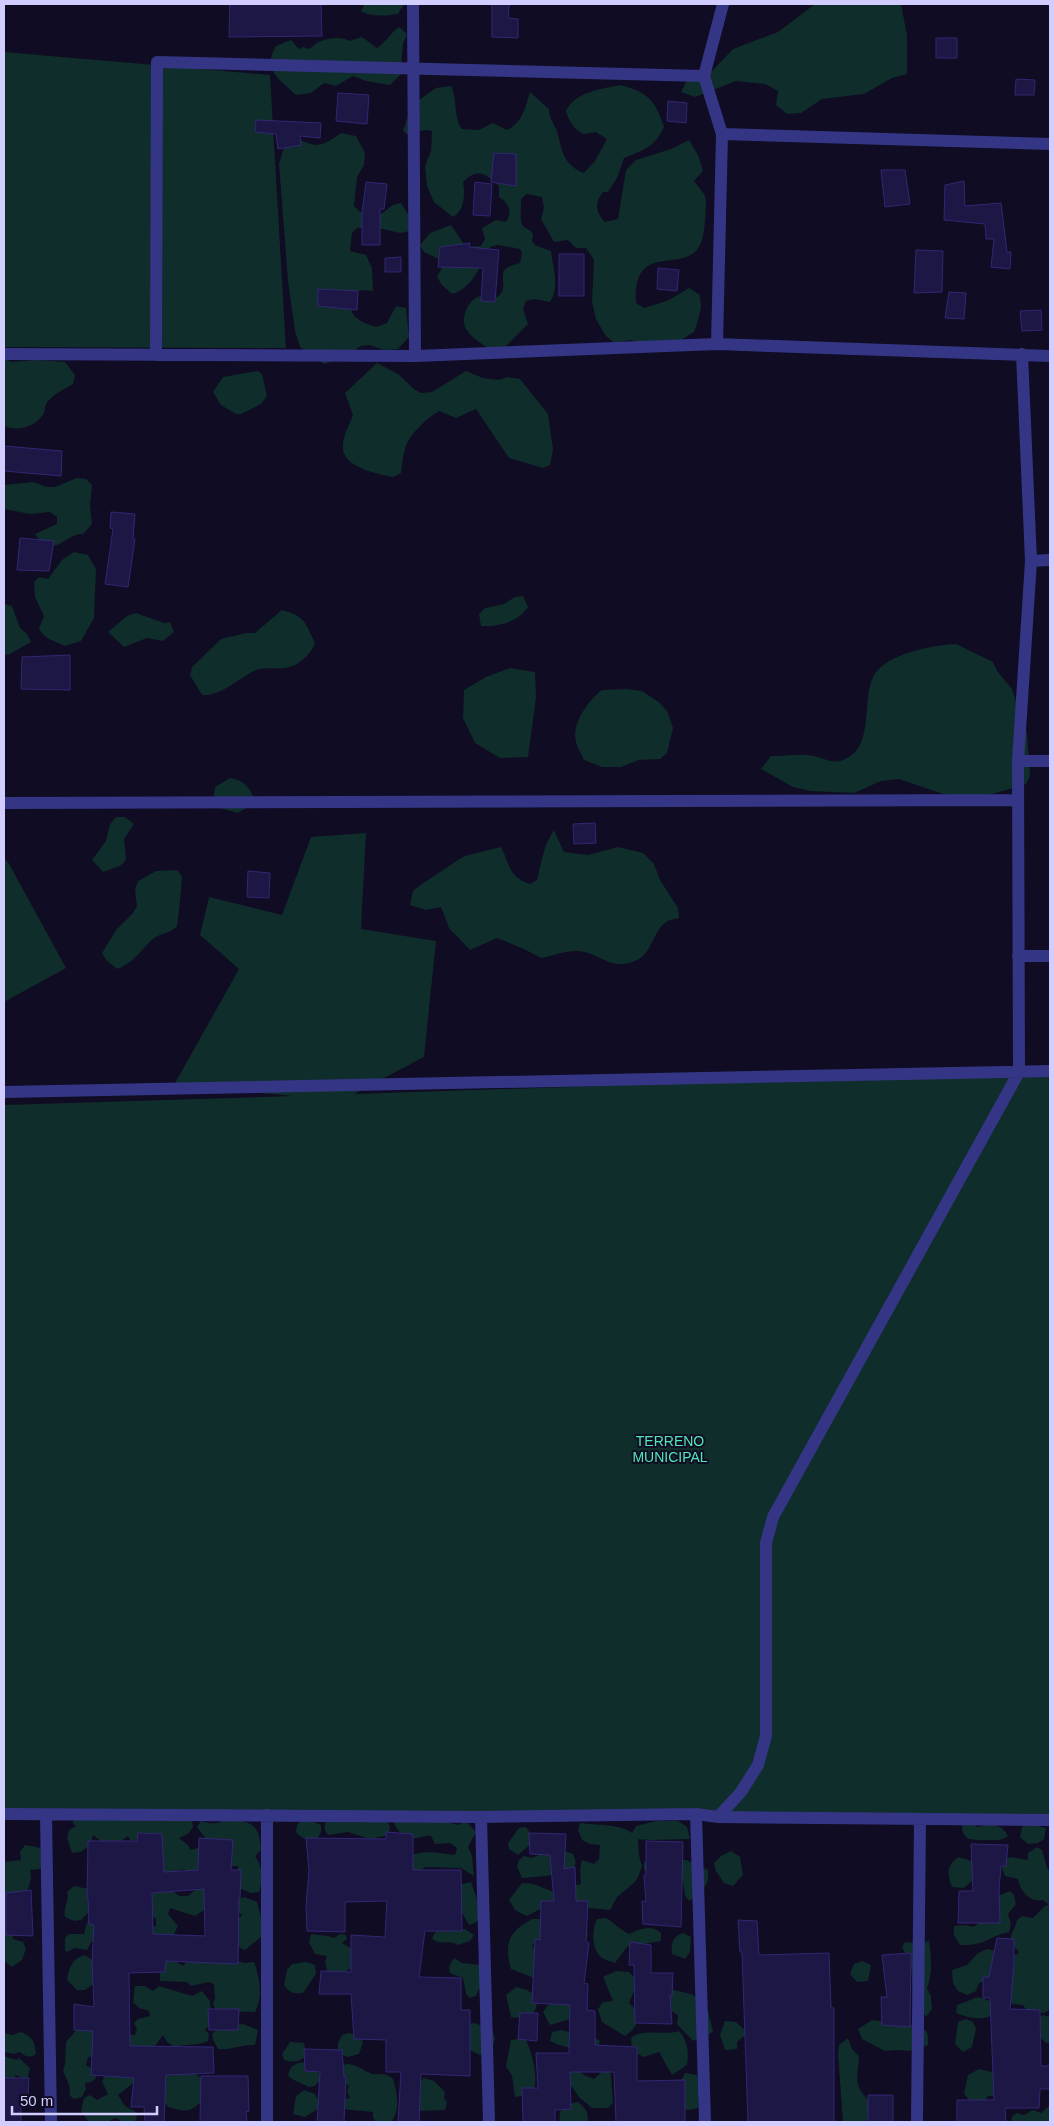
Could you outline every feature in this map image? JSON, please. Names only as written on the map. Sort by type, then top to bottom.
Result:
[{"type":"street","points":[[413,4],[415,356]]},
{"type":"street","points":[[717,344],[722,134],[704,76],[723,4]]},
{"type":"street","points":[[156,354],[157,62],[704,76]]},
{"type":"street","points":[[722,134],[1050,144]]},
{"type":"street","points":[[4,354],[415,356],[717,344],[1050,356]]},
{"type":"street","points":[[718,1817],[741,1792],[758,1766],[766,1736],[766,1543],[773,1517],[1018,1072],[1018,761],[1031,561],[1022,354]]},
{"type":"street","points":[[1031,561],[1050,560]]},
{"type":"street","points":[[1018,761],[1050,761]]},
{"type":"street","points":[[4,803],[1018,800]]},
{"type":"street","points":[[1018,956],[1050,956]]},
{"type":"street","points":[[4,1092],[1050,1071]]},
{"type":"street","points":[[4,1814],[481,1817],[696,1814],[718,1817],[1050,1820]]},
{"type":"street","points":[[696,1814],[705,2122]]},
{"type":"street","points":[[46,1815],[52,2122]]},
{"type":"street","points":[[267,1815],[267,2122]]},
{"type":"street","points":[[481,1817],[489,2122]]},
{"type":"street","points":[[917,2122],[920,1819]]},
{"type":"green space","points":[[365,4],[404,4],[398,14],[384,16],[361,11]]},
{"type":"green space","points":[[815,4],[901,4],[907,35],[907,74],[892,78],[864,94],[822,99],[801,113],[787,114],[776,105],[778,91],[765,84],[736,81],[695,97],[681,92],[687,80],[699,74],[712,71],[733,49],[778,32]]},
{"type":"green space","points":[[399,27],[407,34],[403,44],[400,75],[390,85],[366,81],[353,76],[336,86],[324,83],[311,93],[296,95],[279,79],[272,68],[272,54],[276,46],[291,40],[299,49],[303,47],[309,49],[326,39],[339,38],[349,41],[362,37],[377,48]]},
{"type":"green space","points":[[4,52],[270,75],[286,348],[4,347]]},
{"type":"green space","points":[[620,85],[649,98],[661,117],[664,127],[657,139],[648,147],[624,158],[617,178],[608,192],[603,192],[600,196],[597,208],[605,222],[618,219],[626,170],[636,160],[671,149],[689,140],[698,155],[703,171],[694,181],[704,194],[706,200],[701,243],[694,253],[684,258],[651,264],[642,271],[637,283],[636,303],[644,308],[669,300],[689,288],[700,295],[701,308],[694,332],[681,340],[651,348],[631,340],[614,343],[605,335],[596,319],[592,302],[594,260],[586,248],[576,248],[568,240],[554,242],[541,219],[544,208],[542,197],[527,194],[521,199],[521,222],[533,234],[532,241],[535,245],[551,251],[555,290],[550,302],[534,299],[526,301],[523,309],[528,324],[498,354],[472,337],[464,324],[465,313],[471,302],[479,296],[484,296],[491,300],[498,297],[503,288],[504,270],[520,263],[522,253],[520,249],[498,245],[490,247],[476,275],[465,287],[452,294],[442,285],[437,277],[445,262],[424,252],[420,245],[430,233],[451,225],[466,247],[481,246],[485,239],[482,228],[496,220],[506,222],[509,208],[499,197],[499,186],[482,174],[468,177],[463,182],[464,197],[462,206],[460,211],[453,217],[434,202],[427,186],[425,166],[431,151],[432,131],[426,130],[406,134],[403,130],[414,100],[419,100],[436,88],[451,86],[457,119],[462,129],[479,130],[493,123],[507,130],[520,119],[530,92],[549,109],[564,156],[572,166],[584,173],[595,161],[607,139],[596,132],[583,134],[580,132],[572,125],[566,111],[582,95]]},
{"type":"green space","points":[[341,133],[356,136],[365,153],[364,165],[357,177],[354,206],[360,212],[381,214],[393,205],[401,203],[408,214],[410,231],[400,233],[378,228],[357,228],[352,233],[350,251],[366,255],[372,268],[373,291],[361,290],[351,296],[351,309],[359,320],[376,327],[387,323],[396,306],[406,308],[409,337],[398,349],[384,350],[370,345],[361,346],[339,359],[324,364],[300,347],[295,331],[288,281],[279,164],[287,137],[319,145]]},
{"type":"green space","points":[[4,359],[12,362],[37,360],[65,362],[75,375],[73,384],[59,392],[46,403],[41,418],[32,425],[21,428],[9,428],[4,426]]},
{"type":"green space","points":[[377,363],[398,374],[421,393],[432,392],[466,371],[483,378],[499,380],[507,377],[520,379],[548,414],[553,449],[550,465],[543,468],[509,458],[476,409],[456,418],[439,411],[429,418],[415,431],[408,441],[404,452],[401,473],[393,477],[371,472],[356,465],[345,456],[343,449],[345,436],[353,415],[345,393]]},
{"type":"green space","points":[[258,371],[262,374],[267,396],[261,404],[241,414],[236,414],[221,405],[213,392],[223,377]]},
{"type":"green space","points":[[77,478],[86,479],[92,485],[90,506],[92,524],[83,534],[71,537],[54,546],[48,546],[35,534],[57,524],[57,517],[50,512],[30,514],[4,509],[4,485],[34,482],[46,487],[55,487]]},
{"type":"green space","points":[[74,552],[88,555],[96,569],[94,618],[81,641],[65,646],[43,635],[39,628],[44,616],[35,597],[34,582],[39,577],[48,579],[62,560]]},
{"type":"green space","points":[[523,596],[528,607],[519,616],[507,623],[481,626],[479,614],[485,608],[504,604],[515,597]]},
{"type":"green space","points":[[4,604],[12,606],[20,628],[27,634],[31,642],[8,655],[4,654]]},
{"type":"green space","points":[[282,610],[300,618],[306,625],[315,643],[307,656],[290,667],[259,669],[229,687],[209,695],[202,695],[190,675],[192,667],[221,639],[246,633],[255,633]]},
{"type":"green space","points":[[136,613],[164,623],[170,622],[174,632],[163,641],[147,638],[124,647],[108,632],[127,616]]},
{"type":"green space","points":[[956,644],[993,662],[997,671],[1012,689],[1027,733],[1030,776],[1026,784],[989,795],[946,795],[899,779],[881,781],[854,793],[810,791],[793,787],[761,769],[771,756],[809,755],[830,761],[840,761],[851,756],[859,747],[863,737],[870,687],[873,677],[879,669],[887,662],[910,652],[935,646]]},
{"type":"green space","points":[[510,668],[535,672],[536,698],[528,757],[500,758],[475,743],[463,718],[464,690],[486,677]]},
{"type":"green space","points":[[626,689],[642,691],[660,703],[667,711],[673,728],[667,753],[660,759],[639,760],[621,767],[602,767],[584,760],[575,735],[582,713],[602,690]]},
{"type":"green space","points":[[230,778],[243,783],[252,793],[254,803],[238,813],[220,808],[214,795],[215,787]]},
{"type":"green space","points":[[116,817],[125,817],[134,824],[124,839],[126,860],[120,866],[103,872],[92,860],[106,841],[110,824]]},
{"type":"green space","points":[[554,830],[564,852],[588,855],[618,847],[643,853],[654,864],[660,880],[678,908],[679,918],[668,921],[661,927],[642,957],[620,964],[579,951],[565,952],[541,958],[497,938],[470,950],[449,928],[441,907],[426,910],[410,905],[413,891],[458,860],[465,856],[501,847],[514,874],[530,884],[537,880],[545,847]]},
{"type":"green space","name":"TERRENO MUNICIPAL","points":[[366,833],[361,929],[436,941],[424,1057],[354,1094],[1050,1071],[1050,1818],[696,1814],[466,1821],[476,1832],[468,1847],[472,1856],[474,1876],[461,1868],[425,1867],[411,1880],[405,1858],[417,1853],[455,1855],[457,1848],[450,1843],[435,1844],[431,1836],[409,1838],[399,1832],[393,1821],[387,1820],[390,1827],[389,1835],[370,1839],[348,1832],[328,1835],[324,1827],[327,1818],[192,1820],[193,1827],[188,1834],[179,1838],[191,1850],[201,1847],[215,1872],[189,1873],[184,1869],[162,1876],[141,1838],[131,1841],[128,1836],[116,1845],[105,1844],[93,1835],[91,1844],[81,1852],[72,1853],[67,1838],[69,1830],[76,1826],[73,1823],[74,1815],[4,1809],[4,1105],[293,1096],[174,1085],[239,969],[200,935],[209,897],[282,915],[311,837]],"holes":[[[465,1821],[458,1825],[447,1822]]]},
{"type":"green space","points":[[4,859],[8,862],[66,968],[4,1002]]},
{"type":"green space","points":[[177,870],[182,876],[177,926],[172,931],[153,939],[133,959],[117,969],[106,960],[102,953],[116,930],[133,913],[137,906],[135,890],[138,881],[156,871]]},
{"type":"green space","points":[[225,1819],[247,1822],[258,1833],[261,1850],[255,1856],[260,1864],[262,1873],[259,1892],[251,1893],[233,1886],[238,1866],[232,1866],[228,1855],[209,1843],[197,1827],[201,1821],[213,1823]]},
{"type":"green space","points":[[310,1820],[321,1825],[321,1832],[317,1840],[305,1839],[296,1832],[297,1825],[301,1821]]},
{"type":"green space","points":[[656,1821],[678,1821],[687,1827],[690,1839],[638,1839],[642,1866],[639,1875],[635,1882],[617,1897],[610,1910],[571,1905],[573,1886],[581,1884],[580,1869],[582,1860],[594,1864],[599,1859],[600,1845],[590,1844],[582,1840],[578,1830],[580,1823],[615,1826],[632,1833],[636,1826]]},
{"type":"green space","points":[[972,1823],[977,1827],[986,1825],[999,1826],[1008,1836],[996,1840],[968,1838],[962,1830],[962,1824]]},
{"type":"green space","points":[[1031,1824],[1046,1828],[1044,1839],[1038,1843],[1028,1844],[1020,1837],[1022,1827]]},
{"type":"green space","points":[[526,1827],[534,1839],[518,1855],[509,1849],[508,1843],[519,1828]]},
{"type":"green space","points":[[25,1845],[37,1847],[51,1855],[41,1869],[30,1870],[29,1886],[11,1929],[13,1939],[23,1942],[26,1949],[22,1960],[12,1967],[4,1961],[4,1862],[21,1860],[20,1852]]},
{"type":"green space","points":[[1037,1847],[1042,1850],[1050,1872],[1050,1902],[1048,1904],[1043,1900],[1034,1900],[1026,1895],[1018,1879],[1005,1876],[1002,1869],[1004,1860],[1010,1857],[1028,1860],[1028,1853]]},
{"type":"green space","points":[[562,1850],[573,1854],[576,1862],[573,1870],[546,1876],[522,1878],[517,1867],[519,1860],[524,1856],[533,1858],[546,1851]]},
{"type":"green space","points":[[731,1851],[740,1857],[743,1875],[733,1886],[724,1883],[716,1871],[714,1863],[721,1856]]},
{"type":"green space","points":[[959,1857],[974,1862],[973,1880],[964,1888],[952,1887],[949,1878],[950,1867]]},
{"type":"green space","points":[[648,1859],[686,1860],[708,1870],[708,1880],[701,1892],[689,1901],[685,1896],[683,1881],[652,1877],[644,1870],[644,1863]]},
{"type":"green space","points":[[471,1882],[477,1899],[480,1918],[475,1923],[469,1925],[461,1911],[458,1885]]},
{"type":"green space","points":[[522,1883],[555,1892],[556,1904],[546,1906],[527,1916],[515,1910],[509,1900]]},
{"type":"green space","points":[[74,1886],[89,1889],[92,1909],[81,1920],[74,1921],[65,1917],[65,1910],[68,1898],[67,1892]]},
{"type":"green space","points":[[197,1888],[208,1889],[209,1907],[195,1916],[170,1908],[168,1914],[178,1926],[173,1936],[91,1942],[87,1950],[75,1948],[67,1952],[65,1950],[65,1938],[69,1934],[84,1934],[91,1917],[149,1927],[156,1926],[156,1919],[149,1913],[149,1900],[152,1891],[172,1890],[179,1896],[188,1896]]},
{"type":"green space","points":[[1010,1891],[1014,1895],[1016,1904],[1008,1914],[1011,1924],[1009,1932],[981,1943],[960,1945],[954,1935],[954,1926],[966,1925],[973,1927],[981,1922],[995,1897]]},
{"type":"green space","points":[[244,1897],[257,1902],[261,1917],[261,1937],[245,1950],[235,1945],[236,1920],[242,1916],[236,1907],[236,1900]]},
{"type":"green space","points":[[1050,1904],[1050,2009],[1045,2013],[1027,2011],[1023,2005],[1012,2004],[1008,1995],[987,1980],[979,1983],[976,1991],[967,1995],[958,1991],[953,1983],[952,1970],[967,1965],[978,1953],[987,1949],[1016,1955],[1019,1952],[1012,1943],[1011,1936],[1017,1920],[1022,1916],[1033,1918],[1045,1906]]},
{"type":"green space","points":[[606,1918],[629,1934],[645,1928],[657,1930],[661,1933],[661,1941],[627,1947],[615,1963],[606,1960],[595,1949],[593,1938],[597,1919]]},
{"type":"green space","points":[[532,1919],[579,1923],[588,1932],[587,1938],[539,1941],[532,1945],[537,1955],[534,1978],[511,1969],[508,1952],[508,1946],[513,1934]]},
{"type":"green space","points":[[439,1929],[465,1929],[474,1935],[470,1941],[458,1945],[439,1942],[432,1939]]},
{"type":"green space","points":[[683,1933],[691,1937],[690,1952],[685,1959],[672,1954],[673,1941]]},
{"type":"green space","points":[[311,1934],[334,1938],[340,1934],[346,1935],[347,1939],[342,1943],[354,1950],[364,1967],[349,1969],[341,1976],[328,1975],[325,1962],[327,1956],[315,1954],[309,1942]]},
{"type":"green space","points":[[929,1940],[931,1970],[927,1988],[931,1996],[932,2009],[926,2017],[913,1992],[911,1964],[902,1947],[905,1942],[923,1944]]},
{"type":"green space","points":[[85,1955],[95,1962],[95,1983],[85,1990],[77,1990],[67,1980],[74,1961]]},
{"type":"green space","points":[[190,1957],[228,1958],[244,1963],[254,1962],[260,1988],[258,2007],[255,2012],[216,2011],[213,2004],[215,1998],[214,1984],[209,1982],[191,1986],[187,1982],[160,1981],[160,1963],[170,1958],[183,1966]]},
{"type":"green space","points":[[454,1958],[462,1963],[490,1966],[491,1985],[479,1989],[476,1996],[470,1998],[466,1994],[463,1978],[450,1973],[449,1966]]},
{"type":"green space","points":[[862,1961],[871,1965],[868,1981],[857,1982],[850,1974],[854,1964]]},
{"type":"green space","points":[[306,1962],[315,1965],[316,1974],[303,1993],[288,1990],[284,1985],[287,1970],[292,1964]]},
{"type":"green space","points":[[616,1971],[629,1972],[638,1981],[629,2003],[636,2012],[638,2020],[634,2028],[625,2036],[602,2022],[598,2009],[603,2002],[613,2001],[603,1977]]},
{"type":"green space","points":[[135,1986],[145,1986],[153,1991],[159,1986],[192,1996],[202,1991],[210,2001],[212,2022],[205,2030],[209,2034],[208,2041],[200,2044],[174,2047],[167,2042],[163,2035],[153,2049],[129,2050],[129,2035],[135,2035],[137,2029],[134,2023],[138,2019],[150,2016],[149,2011],[139,2008],[133,2002]]},
{"type":"green space","points":[[516,1987],[527,1990],[538,1997],[536,2009],[527,2017],[511,2017],[506,1995]]},
{"type":"green space","points":[[669,1989],[691,1994],[706,2002],[713,2032],[693,2041],[677,2024],[678,2015],[665,2007]]},
{"type":"green space","points":[[978,1997],[993,2002],[993,2015],[975,2018],[956,2013],[957,2005]]},
{"type":"green space","points":[[551,2001],[574,2002],[574,2018],[550,2025],[543,2012]]},
{"type":"green space","points":[[1043,2015],[1050,2017],[1050,2043],[1046,2043],[1035,2032],[1034,2021]]},
{"type":"green space","points":[[966,2019],[973,2022],[976,2029],[972,2047],[963,2052],[955,2044],[958,2022]]},
{"type":"green space","points":[[872,2020],[920,2027],[927,2033],[928,2045],[910,2051],[885,2051],[862,2039],[858,2029]]},
{"type":"green space","points":[[725,2021],[736,2022],[748,2033],[737,2042],[737,2049],[725,2050],[720,2035]]},
{"type":"green space","points":[[475,2023],[492,2030],[495,2038],[492,2049],[480,2055],[466,2048],[466,2024]]},
{"type":"green space","points":[[243,2024],[258,2030],[255,2045],[218,2049],[212,2034],[220,2027]]},
{"type":"green space","points":[[79,2027],[93,2027],[97,2055],[88,2057],[86,2065],[97,2072],[94,2080],[85,2083],[86,2089],[82,2097],[74,2099],[69,2095],[69,2086],[63,2071],[66,2042]]},
{"type":"green space","points":[[562,2030],[595,2038],[600,2041],[598,2048],[573,2048],[550,2041],[552,2032]]},
{"type":"green space","points":[[679,2031],[687,2047],[687,2065],[672,2075],[659,2052],[644,2057],[632,2051],[631,2038],[636,2035],[641,2033]]},
{"type":"green space","points":[[21,2032],[33,2040],[36,2054],[34,2056],[23,2055],[19,2052],[14,2054],[4,2052],[4,2033],[12,2035]]},
{"type":"green space","points":[[349,2033],[359,2036],[363,2042],[359,2054],[348,2057],[338,2053],[338,2043],[342,2035]]},
{"type":"green space","points":[[525,2038],[534,2067],[535,2083],[530,2093],[515,2097],[512,2076],[506,2066],[511,2040]]},
{"type":"green space","points":[[848,2038],[852,2049],[859,2056],[857,2078],[859,2088],[874,2111],[865,2122],[843,2122],[838,2053],[839,2045]]},
{"type":"green space","points":[[290,2042],[304,2043],[307,2055],[297,2061],[284,2060],[282,2054]]},
{"type":"green space","points":[[4,2056],[16,2060],[19,2058],[30,2068],[27,2080],[16,2075],[13,2080],[4,2080]]},
{"type":"green space","points":[[306,2062],[317,2069],[321,2079],[315,2086],[308,2087],[288,2076],[290,2069],[294,2065]]},
{"type":"green space","points":[[348,2064],[373,2074],[389,2076],[393,2079],[397,2095],[397,2107],[391,2122],[376,2122],[373,2118],[373,2112],[342,2109],[344,2099],[350,2098],[347,2091],[349,2086],[343,2081],[338,2066]]},
{"type":"green space","points":[[130,2065],[136,2081],[118,2095],[125,2106],[136,2112],[137,2118],[134,2122],[119,2122],[120,2120],[115,2118],[108,2122],[88,2121],[81,2111],[84,2098],[90,2095],[97,2100],[108,2094],[102,2082],[105,2074]]},
{"type":"green space","points":[[577,2069],[584,2075],[594,2079],[603,2071],[609,2070],[613,2103],[608,2108],[592,2108],[579,2097],[569,2083],[569,2071]]},
{"type":"green space","points":[[979,2069],[996,2073],[996,2096],[988,2096],[983,2106],[974,2106],[964,2094],[968,2075]]},
{"type":"green space","points":[[190,2070],[204,2080],[203,2100],[195,2107],[187,2110],[168,2107],[162,2098],[162,2074]]},
{"type":"green space","points":[[685,2073],[697,2075],[699,2085],[698,2108],[690,2110],[679,2109],[680,2083]]},
{"type":"green space","points":[[424,2078],[434,2081],[445,2092],[444,2098],[447,2102],[445,2110],[417,2111],[417,2084]]},
{"type":"green space","points":[[304,2090],[315,2094],[321,2107],[305,2117],[293,2114],[296,2096]]},
{"type":"green space","points":[[578,2102],[586,2111],[588,2116],[587,2122],[560,2122],[561,2110],[570,2104]]},
{"type":"green space","points":[[1050,2105],[1050,2122],[1011,2122],[1012,2117],[1016,2113],[1024,2115],[1033,2110],[1041,2113]]},
{"type":"building","points":[[230,4],[321,4],[322,36],[229,37]]},
{"type":"building","points":[[492,4],[509,4],[508,18],[518,19],[518,38],[492,37]]},
{"type":"building","points":[[936,38],[957,38],[957,58],[936,58]]},
{"type":"building","points":[[1016,79],[1035,80],[1034,95],[1015,95]]},
{"type":"building","points":[[338,93],[369,95],[367,124],[336,121]]},
{"type":"building","points":[[668,101],[687,103],[686,123],[667,121]]},
{"type":"building","points":[[256,120],[321,123],[320,138],[300,136],[301,145],[278,149],[276,134],[255,132]]},
{"type":"building","points":[[494,153],[516,154],[516,186],[491,182]]},
{"type":"building","points":[[881,170],[905,170],[910,204],[885,207]]},
{"type":"building","points":[[964,181],[965,206],[1001,203],[1007,252],[1011,252],[1010,269],[991,267],[994,239],[986,239],[985,224],[944,220],[945,185]]},
{"type":"building","points":[[366,182],[387,184],[384,209],[380,209],[380,245],[362,245],[362,213]]},
{"type":"building","points":[[475,182],[492,184],[490,216],[473,215]]},
{"type":"building","points":[[470,243],[469,247],[499,250],[495,302],[481,301],[483,268],[438,267],[440,247]]},
{"type":"building","points":[[916,250],[943,251],[942,292],[914,293]]},
{"type":"building","points":[[559,254],[584,254],[584,296],[559,296]]},
{"type":"building","points":[[401,257],[401,272],[385,272],[385,258]]},
{"type":"building","points":[[658,268],[679,270],[677,291],[657,289]]},
{"type":"building","points":[[318,289],[358,291],[357,310],[318,306]]},
{"type":"building","points":[[949,292],[966,293],[964,319],[945,318]]},
{"type":"building","points":[[1041,310],[1042,330],[1022,331],[1020,311]]},
{"type":"building","points":[[4,446],[62,451],[61,476],[4,471]]},
{"type":"building","points":[[111,512],[135,514],[133,539],[135,539],[128,587],[105,584],[113,529],[110,528]]},
{"type":"building","points":[[20,538],[54,541],[49,571],[17,570]]},
{"type":"building","points":[[70,655],[70,690],[21,689],[22,657]]},
{"type":"building","points":[[595,823],[596,843],[574,844],[573,824]]},
{"type":"building","points":[[248,871],[270,873],[269,898],[247,897]]},
{"type":"building","points":[[386,1832],[413,1834],[413,1870],[461,1870],[462,1931],[425,1931],[419,1977],[461,1978],[461,2010],[470,2010],[470,2076],[421,2074],[419,2122],[398,2122],[401,2072],[386,2072],[386,2040],[354,2039],[351,1994],[319,1994],[321,1971],[351,1972],[351,1935],[385,1937],[387,1901],[345,1902],[345,1932],[307,1931],[306,1907],[309,1870],[306,1838],[386,1839]]},
{"type":"building","points":[[138,1833],[162,1834],[164,1872],[198,1870],[199,1838],[233,1840],[231,1870],[241,1870],[238,1964],[166,1961],[165,1972],[129,1973],[130,2046],[213,2047],[214,2073],[166,2075],[164,2122],[145,2122],[144,2107],[131,2107],[134,2078],[91,2075],[93,2031],[74,2030],[74,2004],[94,2007],[92,1961],[94,1925],[89,1924],[87,1898],[88,1841],[137,1841]],"holes":[[[204,1889],[205,1936],[153,1934],[152,1893]]]},
{"type":"building","points":[[529,1833],[566,1834],[564,1869],[575,1867],[576,1901],[588,1901],[586,1942],[589,1943],[584,1983],[588,1984],[587,2010],[595,2011],[595,2045],[637,2047],[637,2081],[685,2080],[685,2122],[616,2122],[614,2072],[570,2072],[571,2109],[555,2110],[555,2122],[523,2122],[522,2088],[538,2088],[536,2053],[569,2053],[570,2005],[532,2003],[535,1939],[540,1940],[541,1901],[554,1901],[550,1855],[530,1854]]},
{"type":"building","points":[[646,1841],[683,1842],[681,1927],[643,1924],[642,1901],[646,1902],[644,1875],[646,1875]]},
{"type":"building","points":[[971,1844],[1008,1845],[1006,1866],[1001,1866],[999,1889],[1000,1923],[958,1923],[959,1891],[973,1891]]},
{"type":"building","points":[[31,1890],[33,1936],[6,1935],[6,1893]]},
{"type":"building","points":[[738,1920],[757,1921],[759,1955],[829,1953],[831,2008],[834,2008],[834,2122],[748,2122],[742,1952],[740,1952]]},
{"type":"building","points":[[997,1938],[1014,1939],[1010,2009],[1040,2010],[1041,2066],[1050,2066],[1050,2089],[1040,2089],[1039,2108],[1005,2108],[1006,2122],[957,2122],[957,2100],[994,2100],[990,1998],[983,1998],[983,1977],[989,1977]]},
{"type":"building","points":[[630,1942],[651,1945],[651,1973],[673,1973],[672,1996],[670,1995],[672,2024],[635,2023],[634,1965],[629,1965]]},
{"type":"building","points":[[911,1953],[910,2027],[882,2025],[881,1997],[887,1997],[882,1955]]},
{"type":"building","points":[[208,2009],[239,2009],[238,2030],[209,2030]]},
{"type":"building","points":[[520,2013],[538,2013],[537,2041],[518,2039]]},
{"type":"building","points":[[304,2049],[342,2050],[344,2077],[346,2077],[344,2122],[317,2122],[320,2072],[305,2071]]},
{"type":"building","points":[[201,2076],[248,2076],[249,2112],[246,2111],[247,2122],[200,2122]]},
{"type":"building","points":[[4,2078],[29,2078],[28,2099],[21,2099],[21,2122],[4,2122]]},
{"type":"building","points":[[868,2095],[893,2095],[893,2122],[868,2122]]}]
